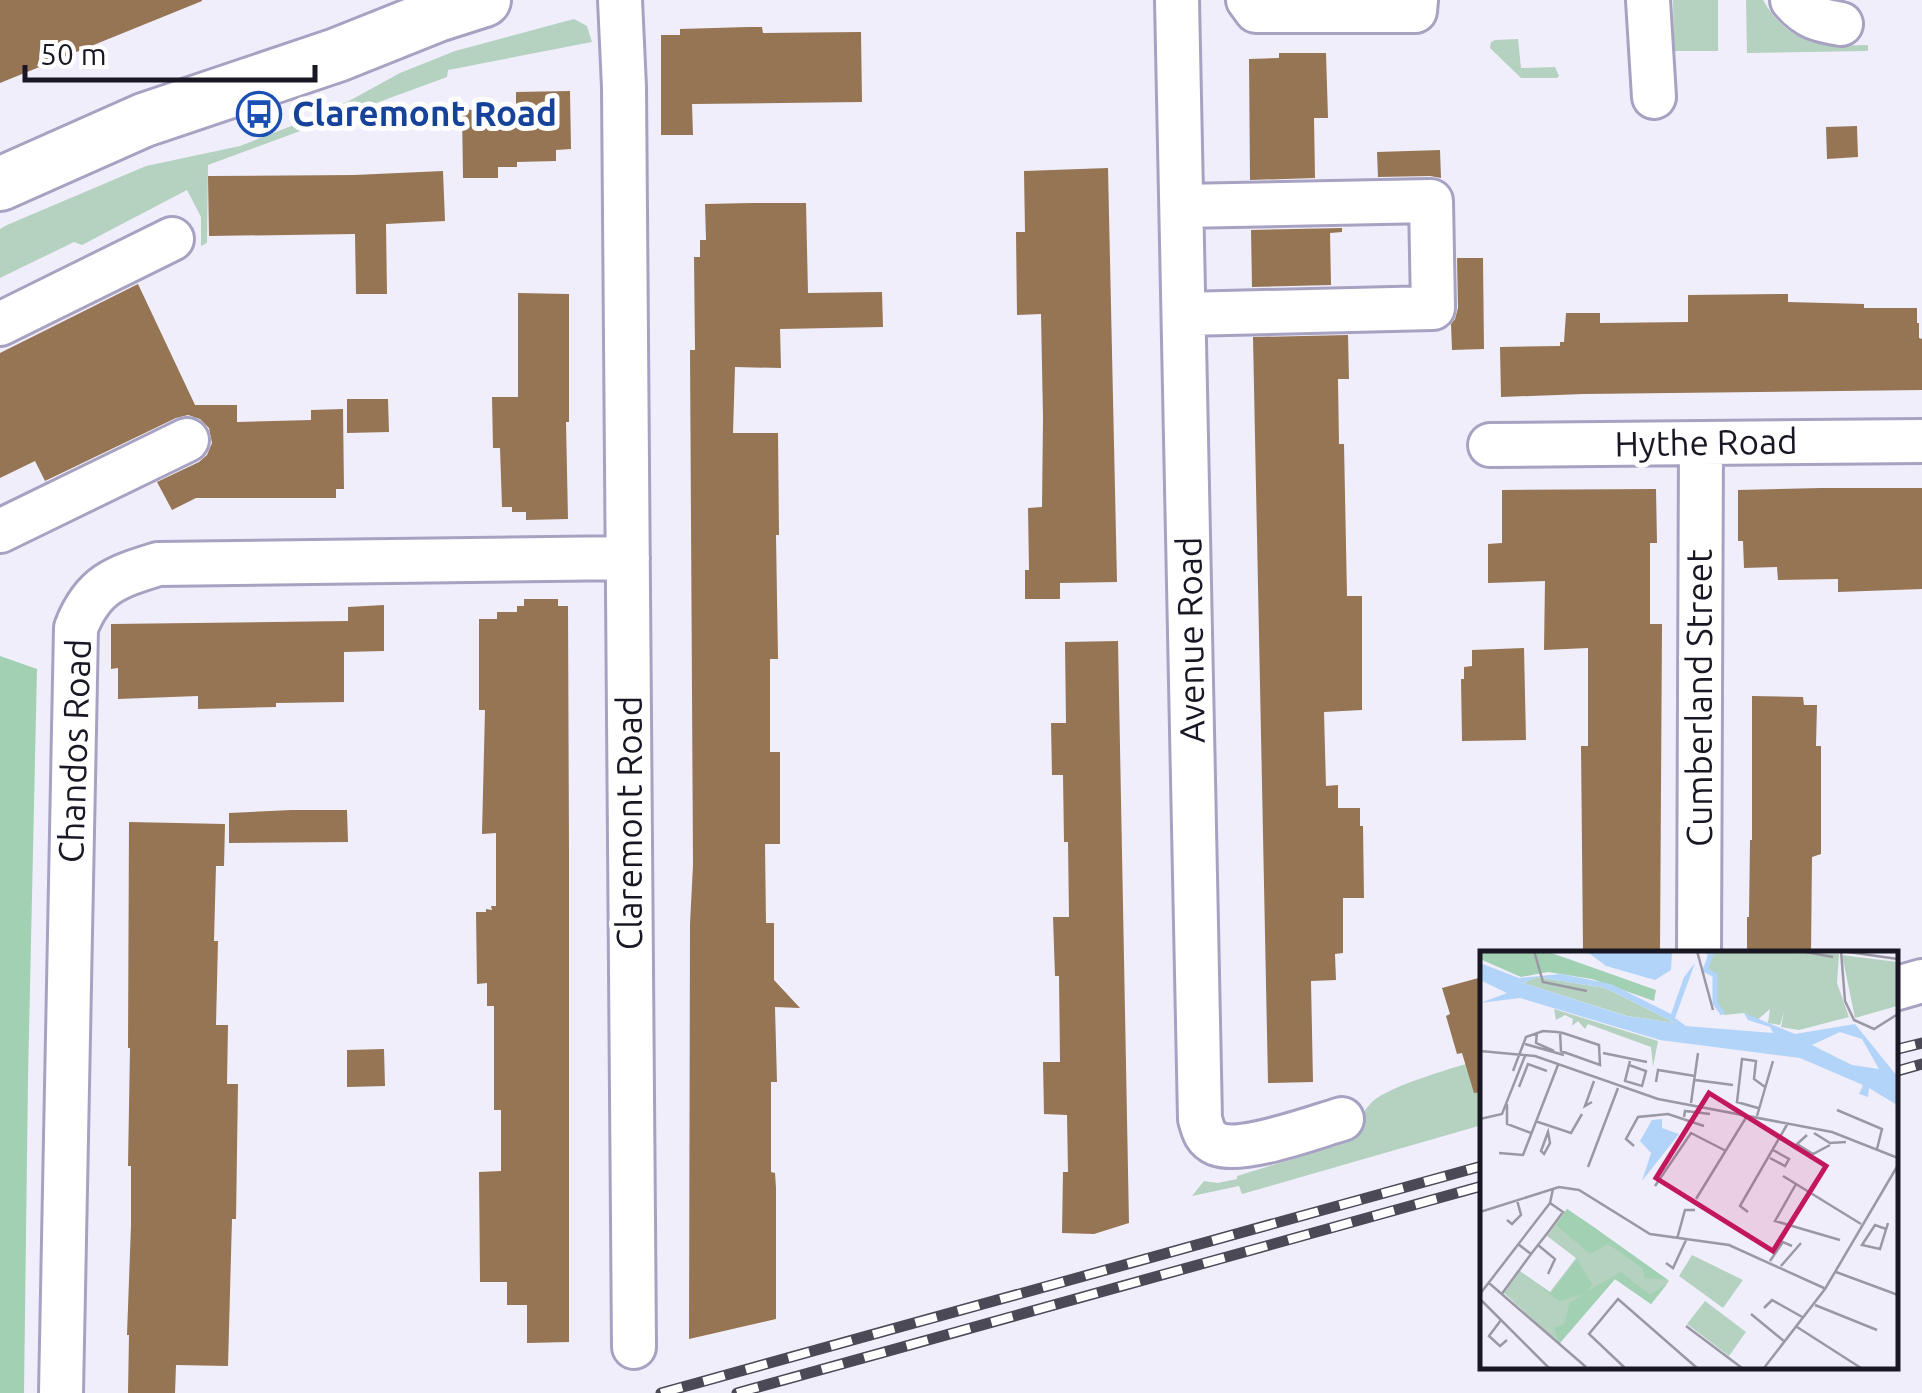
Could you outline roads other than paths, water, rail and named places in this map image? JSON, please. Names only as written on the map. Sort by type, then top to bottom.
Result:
[{"type":"main road","points":[[0,184],[144,120],[484,0]]},
{"type":"street","name":"Claremont Road","points":[[620,0],[624,87],[634,1346]]},
{"type":"street","name":"Avenue Road","points":[[1177,0],[1200,1118],[1206,1136],[1219,1145],[1244,1147],[1342,1118]]},
{"type":"street","points":[[1248,0],[1256,11],[1416,6]]},
{"type":"street","points":[[1648,0],[1654,97]]},
{"type":"street","points":[[1792,0],[1802,12],[1841,24]]},
{"type":"street","points":[[1182,206],[1430,201],[1431,236],[1432,308],[1184,314]]},
{"type":"street","points":[[0,324],[172,238]]},
{"type":"street","points":[[0,531],[186,440]]},
{"type":"street","name":"Hythe Road","points":[[1490,446],[1922,441]]},
{"type":"street","name":"Cumberland Street","points":[[1699,951],[1700,443]]},
{"type":"street","name":"Chandos Road","points":[[61,1393],[76,628],[84,608],[98,590],[118,576],[158,564],[628,558]]},
{"type":"street","points":[[1897,988],[1922,981]]},
{"type":"railway","points":[[1897,1049],[1922,1043]]},
{"type":"railway","points":[[1897,1071],[1922,1064]]},
{"type":"railway","points":[[661,1393],[1480,1167]]},
{"type":"railway","points":[[737,1393],[1480,1187]]},
{"type":"place","name":"Claremont Road","points":[[259,114]]}]
